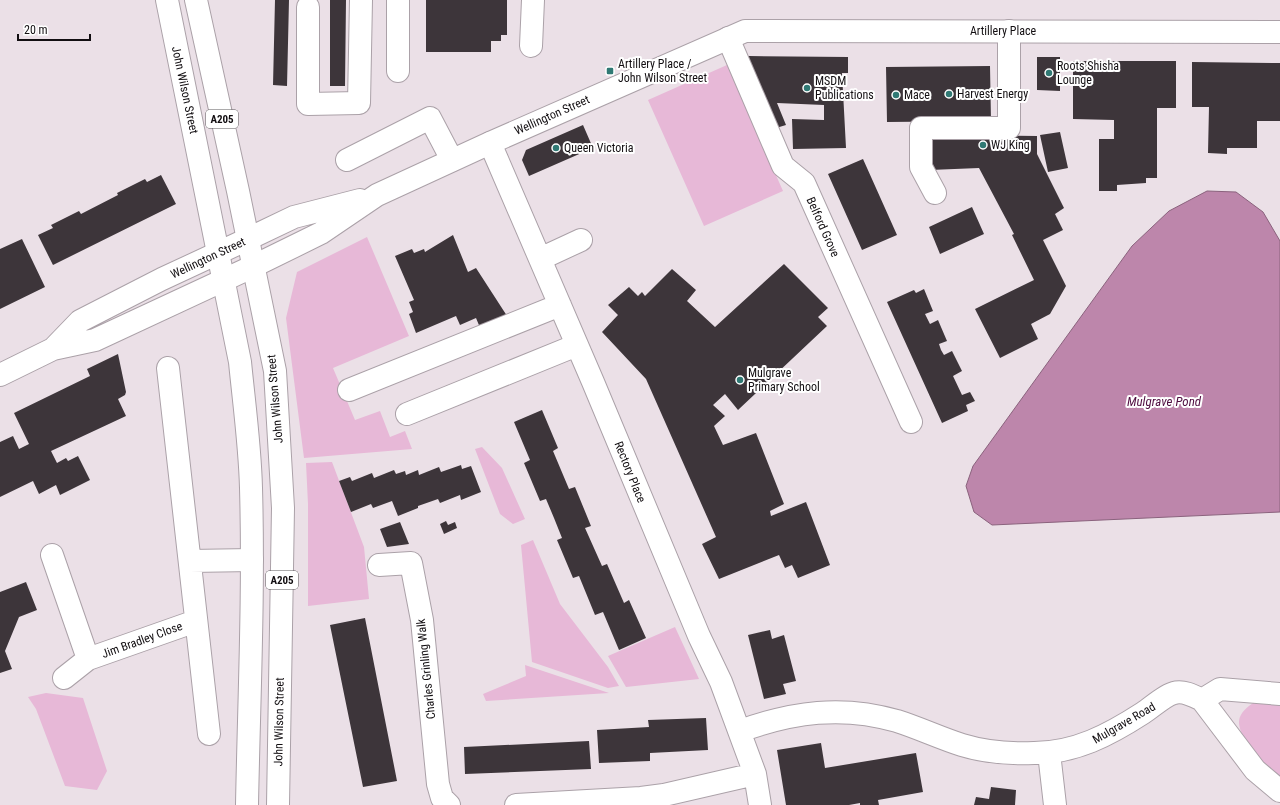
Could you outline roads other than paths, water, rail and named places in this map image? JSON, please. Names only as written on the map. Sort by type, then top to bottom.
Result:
[{"type":"main road","name":"John Wilson Street","points":[[167,0],[222,281],[240,362],[246,416],[251,486],[252,560],[247,805]]},
{"type":"main road","name":"John Wilson Street","points":[[196,0],[254,266],[275,371],[283,508],[278,805]]},
{"type":"main road","points":[[308,7],[308,104],[359,103],[361,0]]},
{"type":"main road","points":[[398,0],[398,71]]},
{"type":"main road","points":[[531,46],[533,0]]},
{"type":"main road","name":"Artillery Place","points":[[728,38],[745,31],[763,30],[1280,32]]},
{"type":"main road","points":[[935,193],[921,167],[921,128],[1009,128],[1009,31]]},
{"type":"main road","name":"Wellington Street","points":[[0,375],[54,349],[95,340],[254,266],[320,233],[377,195],[490,143],[728,38]]},
{"type":"main road","name":"Belford Grove","points":[[728,38],[783,166],[804,183],[911,422]]},
{"type":"main road","points":[[347,160],[430,118],[452,160]]},
{"type":"main road","name":"Rectory Place","points":[[490,143],[740,730],[755,774],[760,805]]},
{"type":"main road","name":"Wellington Street","points":[[54,349],[80,321],[217,253],[294,217],[377,195]]},
{"type":"main road","points":[[540,258],[581,240]]},
{"type":"main road","points":[[350,390],[560,305]]},
{"type":"main road","points":[[407,414],[577,345]]},
{"type":"main road","points":[[168,368],[209,734]]},
{"type":"main road","name":"Jim Bradley Close","points":[[52,554],[88,659]]},
{"type":"main road","points":[[190,560],[252,560]]},
{"type":"main road","name":"Charles Grinling Walk","points":[[379,565],[411,563],[422,620],[438,784],[442,798],[449,805]]},
{"type":"main road","name":"Jim Bradley Close","points":[[64,678],[88,659],[196,621]]},
{"type":"main road","points":[[1280,694],[1220,688],[1202,700],[1255,770],[1280,791]]},
{"type":"main road","name":"Mulgrave Road","points":[[740,730],[770,720],[798,714],[836,712],[865,714],[898,721],[964,746],[1002,752],[1049,753],[1073,748],[1097,740],[1138,717],[1174,693],[1191,694],[1202,700]]},
{"type":"main road","points":[[1049,753],[1055,805]]},
{"type":"main road","points":[[516,805],[641,798],[664,795],[755,774]]},
{"type":"water","name":"Mulgrave Pond","points":[[1207,191],[1236,192],[1263,212],[1280,241],[1280,512],[992,525],[974,512],[966,486],[973,466],[1132,246],[1169,211]]},
{"type":"place","name":"Artillery Place / John Wilson Street","points":[[610,71]]},
{"type":"place","name":"Roots Shisha Lounge","points":[[1049,73]]},
{"type":"place","name":"MSDM Publications","points":[[807,88]]},
{"type":"place","name":"Harvest Energy","points":[[949,94]]},
{"type":"place","name":"Mace","points":[[896,95]]},
{"type":"place","name":"WJ King","points":[[983,145]]},
{"type":"place","name":"Queen Victoria","points":[[556,148]]},
{"type":"place","name":"Mulgrave Primary School","points":[[740,380]]}]
